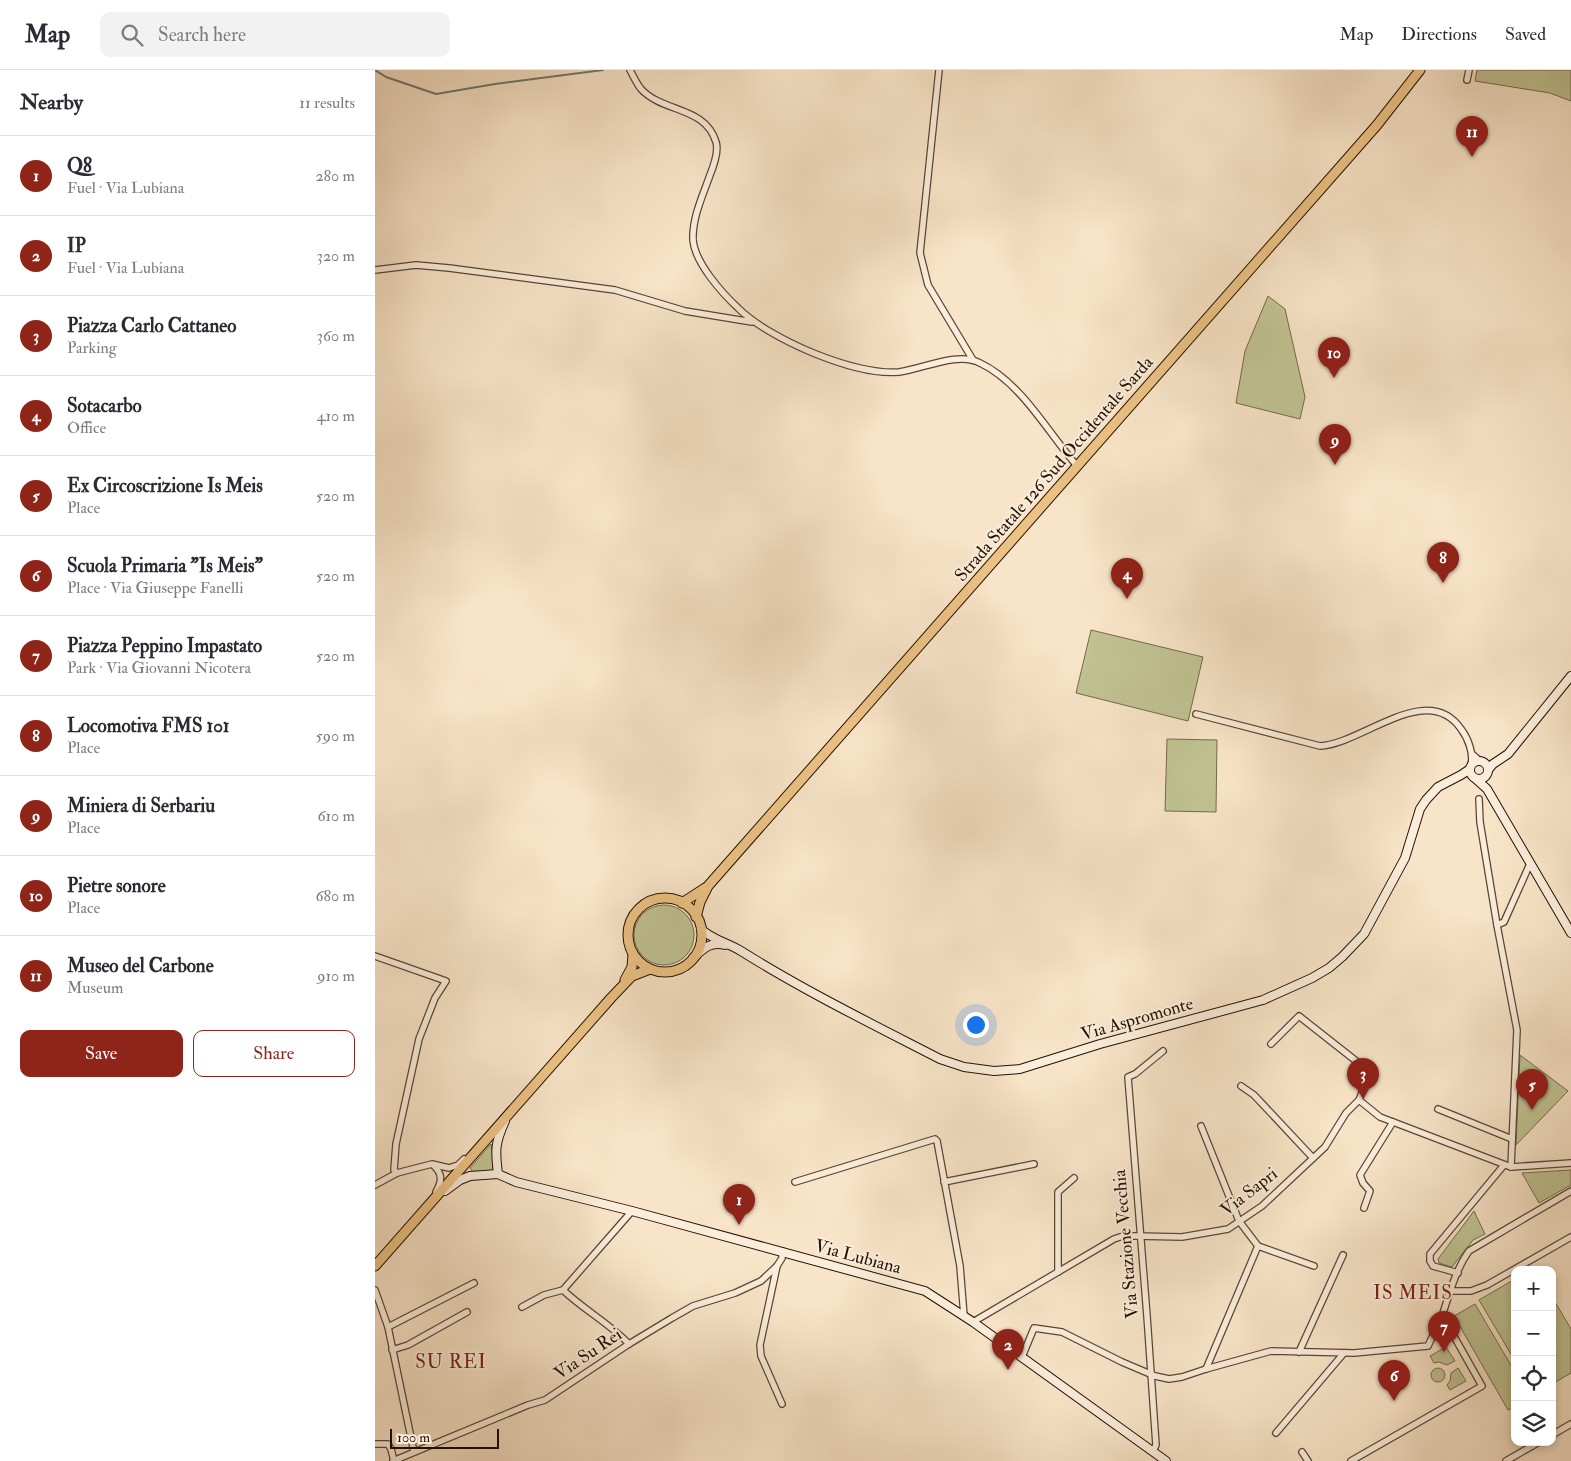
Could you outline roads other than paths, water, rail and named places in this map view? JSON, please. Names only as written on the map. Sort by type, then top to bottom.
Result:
[{"type":"main road","name":"Strada Statale 126 Sud Occidentale Sarda","points":[[708,886],[1371,132],[1420,70]]},
{"type":"main road","points":[[1461,775],[1481,779],[1485,768],[1508,754],[1571,676]]},
{"type":"main road","name":"Via Aspromonte","points":[[701,928],[706,934],[736,948],[786,979],[939,1059],[964,1067],[994,1071],[1020,1069],[1100,1044],[1263,1000],[1291,989],[1329,968],[1355,946],[1369,926],[1405,858],[1420,809],[1426,800],[1438,787],[1461,775],[1473,762],[1485,768]]},
{"type":"main road","points":[[1470,767],[1470,772],[1487,789],[1571,933]]},
{"type":"main road","points":[[1485,768],[1487,789]]},
{"type":"main road","points":[[682,902],[708,886]]},
{"type":"main road","points":[[696,916],[699,902],[708,886]]},
{"type":"main road","points":[[666,898],[682,902],[696,916],[701,928],[700,944],[693,958],[684,966],[662,971],[641,963],[633,954],[629,944],[628,932],[630,921],[644,904],[655,899],[666,898]]},
{"type":"main road","name":"Via Aspromonte","points":[[693,958],[711,944],[718,943],[736,948]]},
{"type":"main road","points":[[617,992],[632,967],[633,954]]},
{"type":"main road","points":[[376,1262],[428,1206],[617,992],[632,976],[650,968]]},
{"type":"main road","points":[[498,1174],[495,1150],[497,1138],[508,1115]]},
{"type":"main road","name":"Via Lubiana","points":[[428,1206],[451,1185],[460,1180],[470,1176],[498,1174],[516,1182],[632,1211],[925,1291],[973,1322],[1165,1461]]},
{"type":"street","points":[[630,70],[641,90],[662,102],[699,118],[713,134],[717,145],[714,164],[695,222],[693,241],[700,262],[723,292],[754,323],[784,339],[844,365],[863,370],[899,372],[946,361],[973,360],[993,371],[1029,404],[1061,447],[1078,466]]},
{"type":"street","points":[[939,70],[920,253],[928,285],[973,360]]},
{"type":"street","points":[[1467,80],[1469,70]]},
{"type":"street","points":[[375,270],[416,265],[606,289],[685,310],[754,323]]},
{"type":"street","points":[[1196,714],[1320,746],[1333,746],[1395,718],[1419,710],[1430,710],[1448,716],[1459,725],[1466,736],[1470,750],[1472,761],[1470,767]]},
{"type":"street","points":[[1470,750],[1485,768]]},
{"type":"street","points":[[1458,1273],[1433,1266],[1430,1261],[1430,1254],[1508,1166],[1512,1139],[1517,1030],[1480,822],[1479,799]]},
{"type":"street","points":[[1497,925],[1504,922],[1531,865]]},
{"type":"street","points":[[375,956],[445,981],[435,998],[419,1039],[396,1144],[395,1170],[397,1173]]},
{"type":"street","points":[[1271,1044],[1299,1016],[1365,1068],[1368,1078],[1359,1100],[1380,1117],[1508,1166],[1571,1164]]},
{"type":"street","name":"Via Stazione Vecchia","points":[[1153,1451],[1156,1445],[1128,1077],[1135,1074],[1163,1051]]},
{"type":"street","points":[[1241,1086],[1254,1096],[1313,1158]]},
{"type":"street","name":"Via Sapri","points":[[973,1322],[1114,1239],[1123,1236],[1182,1238],[1228,1229],[1262,1206],[1325,1147],[1346,1113],[1359,1100]]},
{"type":"street","points":[[1438,1109],[1512,1139]]},
{"type":"street","points":[[1364,1208],[1370,1191],[1360,1175],[1393,1122]]},
{"type":"street","points":[[1201,1126],[1239,1221],[1259,1246],[1314,1266]]},
{"type":"street","points":[[795,1182],[935,1139],[937,1141],[960,1266],[965,1307],[964,1316]]},
{"type":"street","points":[[375,1186],[397,1173],[432,1164],[449,1168],[458,1165],[474,1148],[485,1142]]},
{"type":"street","points":[[428,1206],[441,1183],[440,1172],[432,1164]]},
{"type":"street","points":[[944,1182],[1034,1164]]},
{"type":"street","points":[[1058,1272],[1058,1192],[1074,1178]]},
{"type":"street","points":[[1022,1357],[1034,1328],[1062,1332],[1121,1362],[1150,1374],[1169,1379],[1182,1377],[1271,1351],[1354,1353],[1428,1346],[1463,1259],[1476,1246],[1571,1191]]},
{"type":"street","points":[[522,1307],[544,1295],[563,1290],[632,1211]]},
{"type":"street","points":[[1450,1291],[1471,1290],[1487,1285],[1571,1237]]},
{"type":"street","points":[[1206,1369],[1259,1246]]},
{"type":"street","points":[[782,1251],[782,1258],[777,1266],[760,1345],[761,1356],[782,1404]]},
{"type":"street","points":[[1299,1352],[1343,1255]]},
{"type":"street","name":"Via Su Rei","points":[[393,1461],[528,1405],[545,1400],[629,1344],[693,1306],[735,1293],[761,1281],[777,1266]]},
{"type":"street","points":[[388,1327],[474,1283]]},
{"type":"street","points":[[375,1290],[388,1327],[414,1452]]},
{"type":"street","points":[[563,1290],[575,1301],[616,1330],[629,1344]]},
{"type":"street","points":[[392,1350],[408,1345],[467,1312]]},
{"type":"street","points":[[1351,1461],[1482,1386],[1442,1315]]},
{"type":"street","points":[[1276,1434],[1344,1353]]},
{"type":"street","points":[[1556,1433],[1571,1424]]},
{"type":"street","points":[[375,1444],[388,1444],[393,1461]]},
{"type":"street","points":[[1506,1461],[1532,1446]]},
{"type":"street","points":[[1302,1452],[1308,1461]]},
{"type":"waterway","points":[[375,70],[386,77],[436,94],[495,84],[603,70]]},
{"type":"place","name":"Museo del Carbone","points":[[1472,157]]},
{"type":"place","name":"Pietre sonore","points":[[1334,378]]},
{"type":"place","name":"Miniera di Serbariu","points":[[1335,465]]},
{"type":"place","name":"Locomotiva FMS 101","points":[[1443,583]]},
{"type":"place","name":"Sotacarbo","points":[[1127,599]]},
{"type":"place","name":"Piazza Carlo Cattaneo","points":[[1363,1099]]},
{"type":"place","name":"Ex Circoscrizione Is Meis","points":[[1532,1110]]},
{"type":"place","name":"Q8","points":[[739,1225]]},
{"type":"place","name":"Piazza Peppino Impastato","points":[[1444,1352]]},
{"type":"place","name":"IP","points":[[1008,1370]]},
{"type":"place","name":"Scuola Primaria \"Is Meis\"","points":[[1394,1401]]},
{"type":"district","name":"IS MEIS","points":[[1413,1293]]},
{"type":"district","name":"SU REI","points":[[451,1362]]}]
